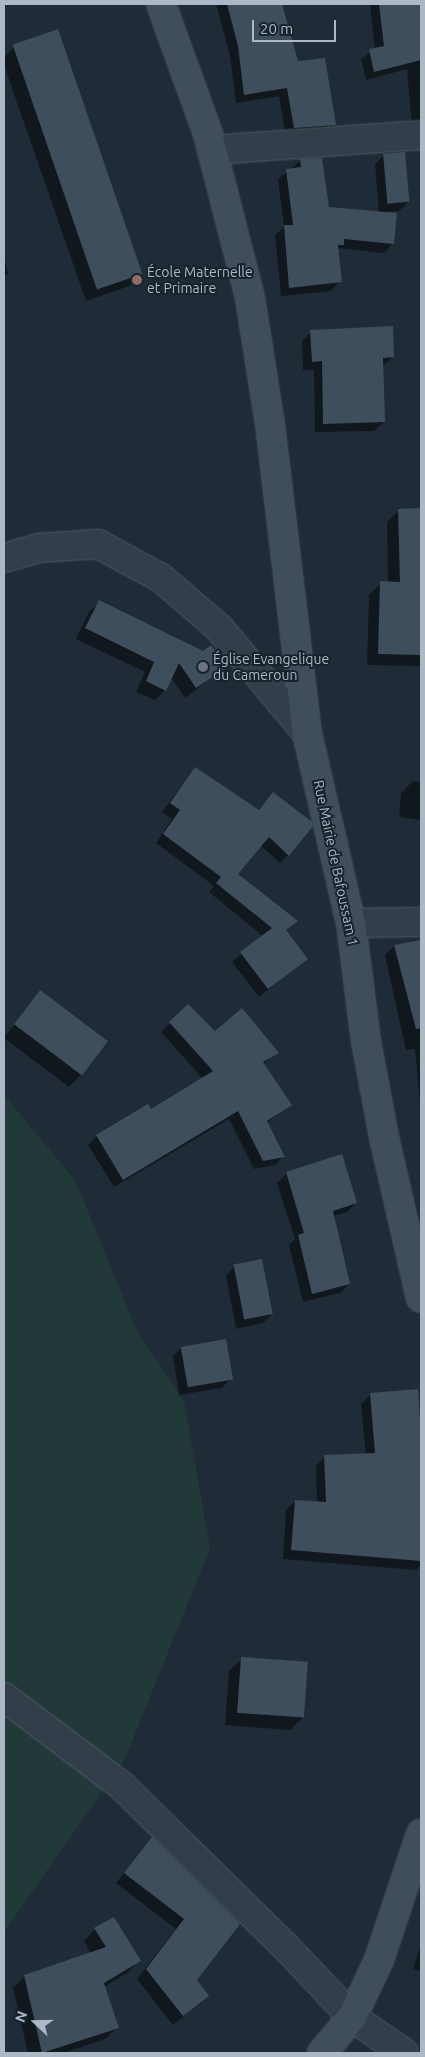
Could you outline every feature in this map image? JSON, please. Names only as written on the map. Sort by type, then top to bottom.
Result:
[{"type":"street","name":"Rue Mairie de Bafoussam 1","points":[[161,4],[212,150],[250,298],[270,424],[307,733],[351,923],[366,1041],[384,1136],[421,1298]]},
{"type":"street","points":[[212,150],[421,135]]},
{"type":"street","points":[[4,558],[38,548],[98,544],[161,578],[220,628],[307,733]]},
{"type":"street","points":[[351,923],[421,922]]},
{"type":"street","points":[[4,1697],[122,1786],[284,1945],[352,2017],[404,2053]]},
{"type":"street","points":[[322,2053],[352,2017],[379,1960],[416,1869],[421,1834]]},
{"type":"green space","points":[[4,1095],[75,1180],[138,1333],[184,1401],[210,1548],[125,1759],[4,1932]]},
{"type":"building","points":[[227,4],[282,4],[298,61],[325,58],[336,125],[294,128],[287,88],[244,95],[238,46]]},
{"type":"building","points":[[379,4],[421,4],[421,60],[374,72],[369,49],[384,46]]},
{"type":"building","points":[[58,29],[142,274],[97,290],[13,45]]},
{"type":"building","points":[[405,152],[409,202],[387,204],[383,154]]},
{"type":"building","points":[[322,158],[329,207],[397,213],[394,244],[344,239],[344,245],[338,245],[342,282],[289,288],[284,225],[293,225],[286,169],[301,167],[300,159]]},
{"type":"building","points":[[393,326],[394,357],[383,358],[385,422],[323,424],[322,361],[312,362],[310,330]]},
{"type":"building","points":[[421,508],[421,655],[378,654],[380,581],[400,582],[398,509]]},
{"type":"building","points":[[99,600],[203,651],[211,645],[226,668],[196,688],[179,663],[166,691],[146,681],[154,662],[85,628]]},
{"type":"building","points":[[195,767],[259,810],[273,792],[312,822],[313,826],[289,856],[269,837],[238,874],[298,921],[286,930],[308,959],[268,989],[240,952],[272,928],[216,883],[221,877],[163,834],[180,810],[170,803]]},
{"type":"building","points":[[421,940],[421,1028],[416,1029],[394,945]]},
{"type":"building","points":[[40,990],[108,1041],[82,1075],[14,1024]]},
{"type":"building","points":[[188,1004],[215,1031],[242,1008],[279,1053],[263,1062],[292,1105],[267,1121],[285,1157],[263,1161],[238,1111],[123,1180],[96,1135],[148,1104],[151,1109],[213,1071],[169,1022]]},
{"type":"building","points":[[342,1154],[357,1203],[333,1211],[350,1284],[312,1294],[298,1235],[304,1233],[286,1172]]},
{"type":"building","points":[[262,1259],[273,1314],[244,1320],[234,1265]]},
{"type":"building","points":[[226,1339],[233,1379],[188,1387],[181,1347]]},
{"type":"building","points":[[418,1389],[421,1432],[421,1561],[291,1550],[295,1500],[326,1502],[324,1455],[375,1453],[370,1393]]},
{"type":"building","points":[[241,1657],[308,1662],[304,1718],[237,1713]]},
{"type":"building","points":[[152,1837],[240,1924],[197,1980],[209,1996],[183,2016],[146,1969],[184,1919],[124,1873]]},
{"type":"building","points":[[114,1917],[141,1961],[104,1983],[119,2028],[42,2053],[24,1975],[106,1947],[94,1928]]},
{"type":"place","name":"École Maternelle et Primaire","points":[[137,280]]},
{"type":"place","name":"Église Evangelique du Cameroun","points":[[203,667]]}]
